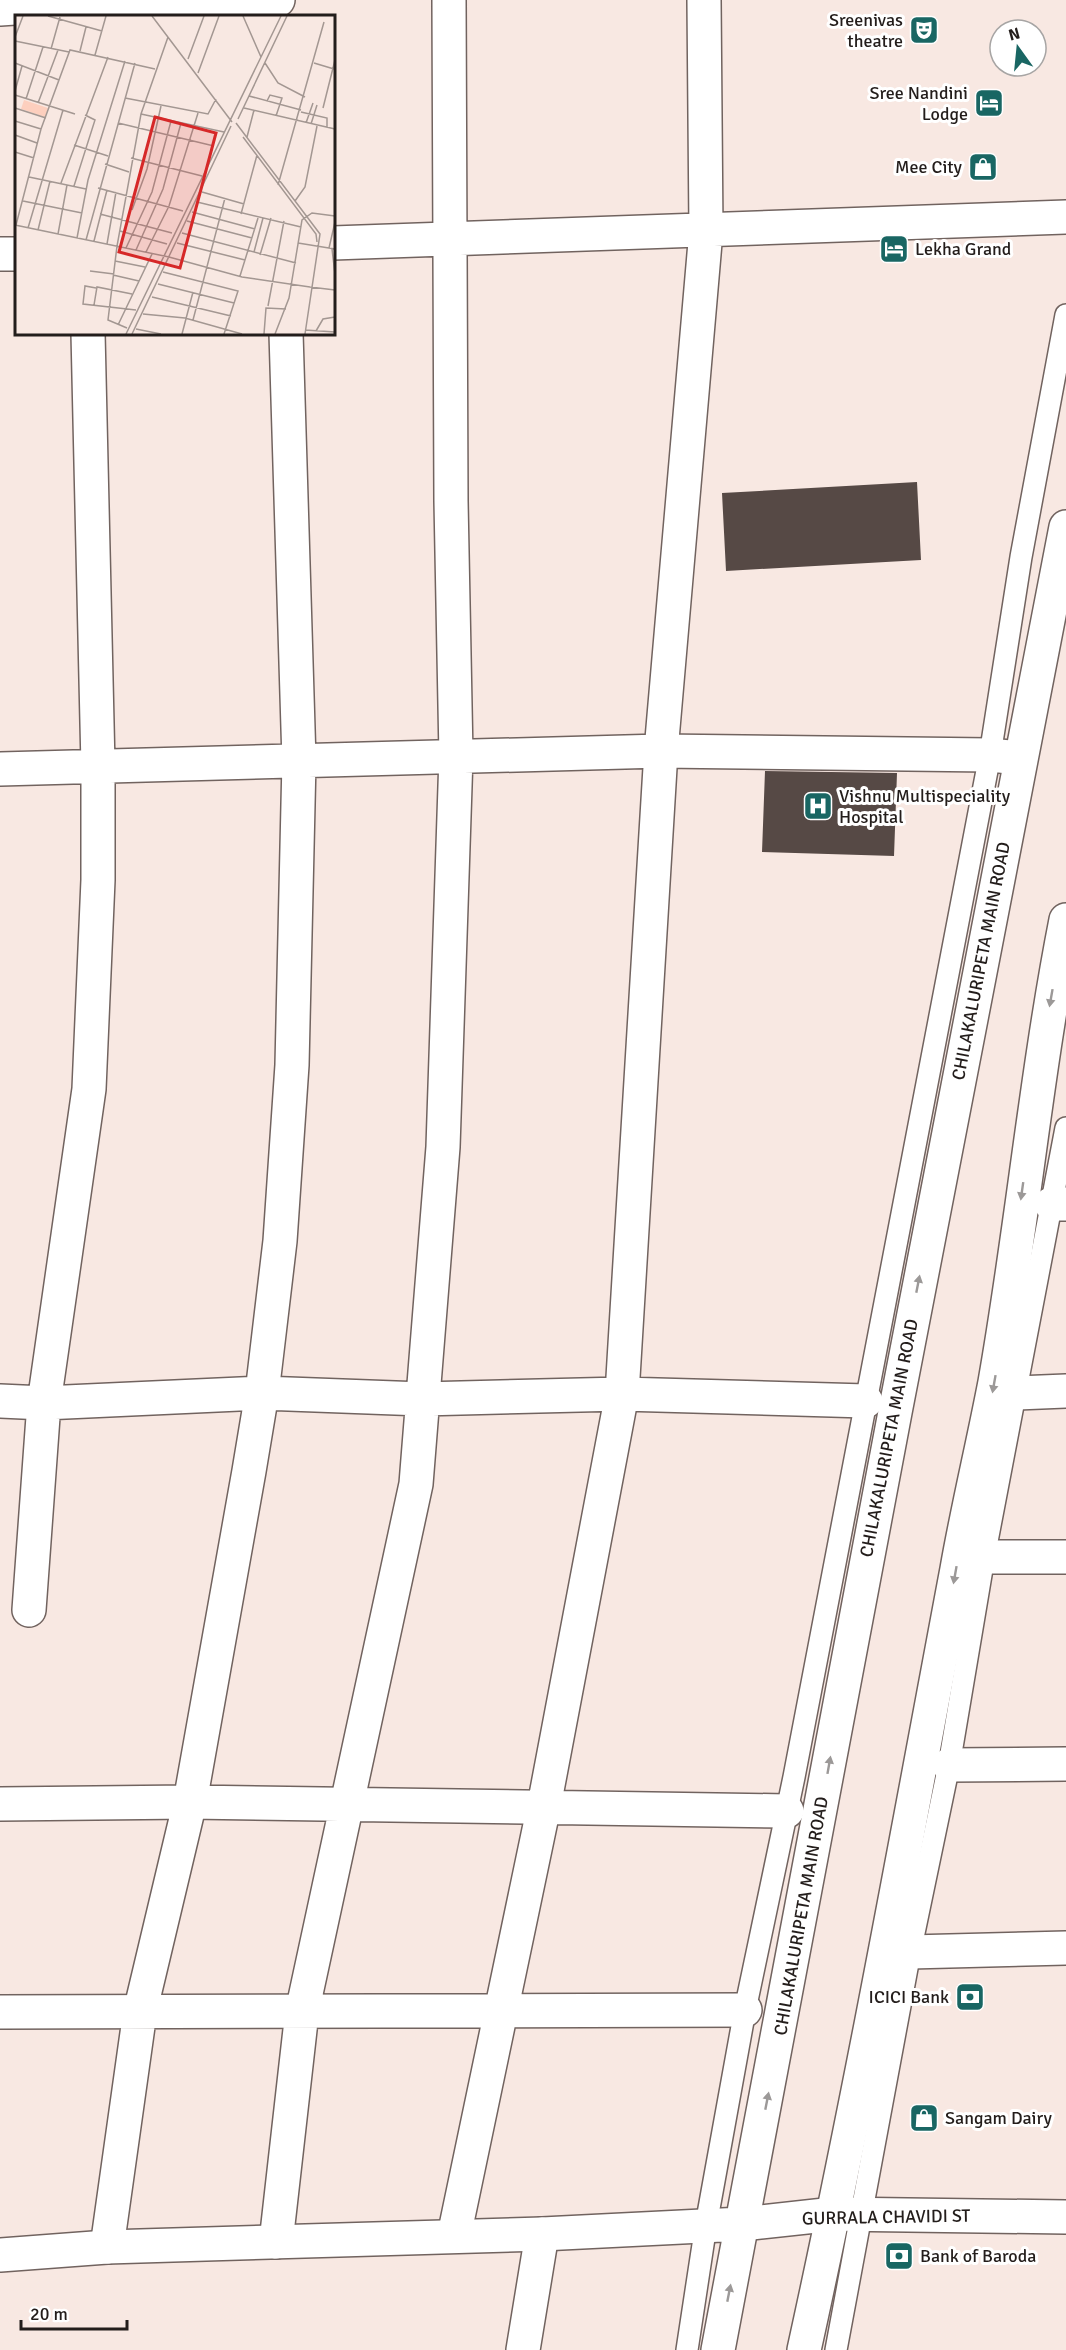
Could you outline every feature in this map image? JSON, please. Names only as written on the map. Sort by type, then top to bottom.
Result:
[{"type":"street","points":[[0,9],[277,0]]},
{"type":"street","points":[[276,2242],[302,2012],[416,1484],[443,1147],[456,756],[449,239],[449,0]]},
{"type":"street","points":[[454,2236],[544,1806],[622,1394],[661,751],[706,231],[704,0]]},
{"type":"street","points":[[334,243],[1066,217]]},
{"type":"street","points":[[29,1610],[44,1403],[89,1089],[98,880],[99,766],[88,334]]},
{"type":"street","points":[[107,2247],[140,2012],[190,1802],[262,1393],[280,1240],[292,1065],[299,761],[286,334]]},
{"type":"street","name":"CHILAKALURIPETA MAIN ROAD","points":[[718,2350],[780,2032],[901,1372],[1005,756],[1066,527]]},
{"type":"street","points":[[0,769],[661,751],[1005,756]]},
{"type":"street","points":[[804,2350],[847,2215],[995,1382],[1050,1004],[1066,920]]},
{"type":"street","points":[[1017,1393],[1066,1391]]},
{"type":"street","points":[[0,1401],[44,1403],[262,1393],[422,1400],[622,1394],[866,1401]]},
{"type":"street","points":[[984,1557],[1066,1557]]},
{"type":"street","points":[[949,1765],[1066,1764]]},
{"type":"street","points":[[0,1804],[190,1802],[787,1810]]},
{"type":"street","points":[[910,1952],[1066,1948]]},
{"type":"street","points":[[0,2012],[745,2010]]},
{"type":"street","name":"GURRALA CHAVIDI ST","points":[[0,2255],[107,2247],[542,2234],[742,2224],[847,2215],[1066,2217]]},
{"type":"street","points":[[523,2350],[542,2234]]},
{"type":"lane","points":[[687,2350],[706,2225],[745,2010],[787,1810],[866,1401],[1005,756],[1021,557],[1066,315]]},
{"type":"lane","points":[[836,2350],[847,2215],[910,1952],[949,1765],[984,1557],[1058,1204],[1066,1128]]},
{"type":"building","points":[[917,482],[921,560],[726,571],[722,493]]},
{"type":"building","points":[[765,771],[897,773],[894,856],[762,852]]},
{"type":"place","name":"Sreenivas theatre","points":[[924,30]]},
{"type":"place","name":"Sree Nandini Lodge","points":[[989,103]]},
{"type":"place","name":"Mee City","points":[[983,167]]},
{"type":"place","name":"Lekha Grand","points":[[894,249]]},
{"type":"place","name":"Vishnu Multispeciality Hospital","points":[[818,806]]},
{"type":"place","name":"ICICI Bank","points":[[970,1997]]},
{"type":"place","name":"Sangam Dairy","points":[[924,2118]]},
{"type":"place","name":"Bank of Baroda","points":[[899,2256]]}]
